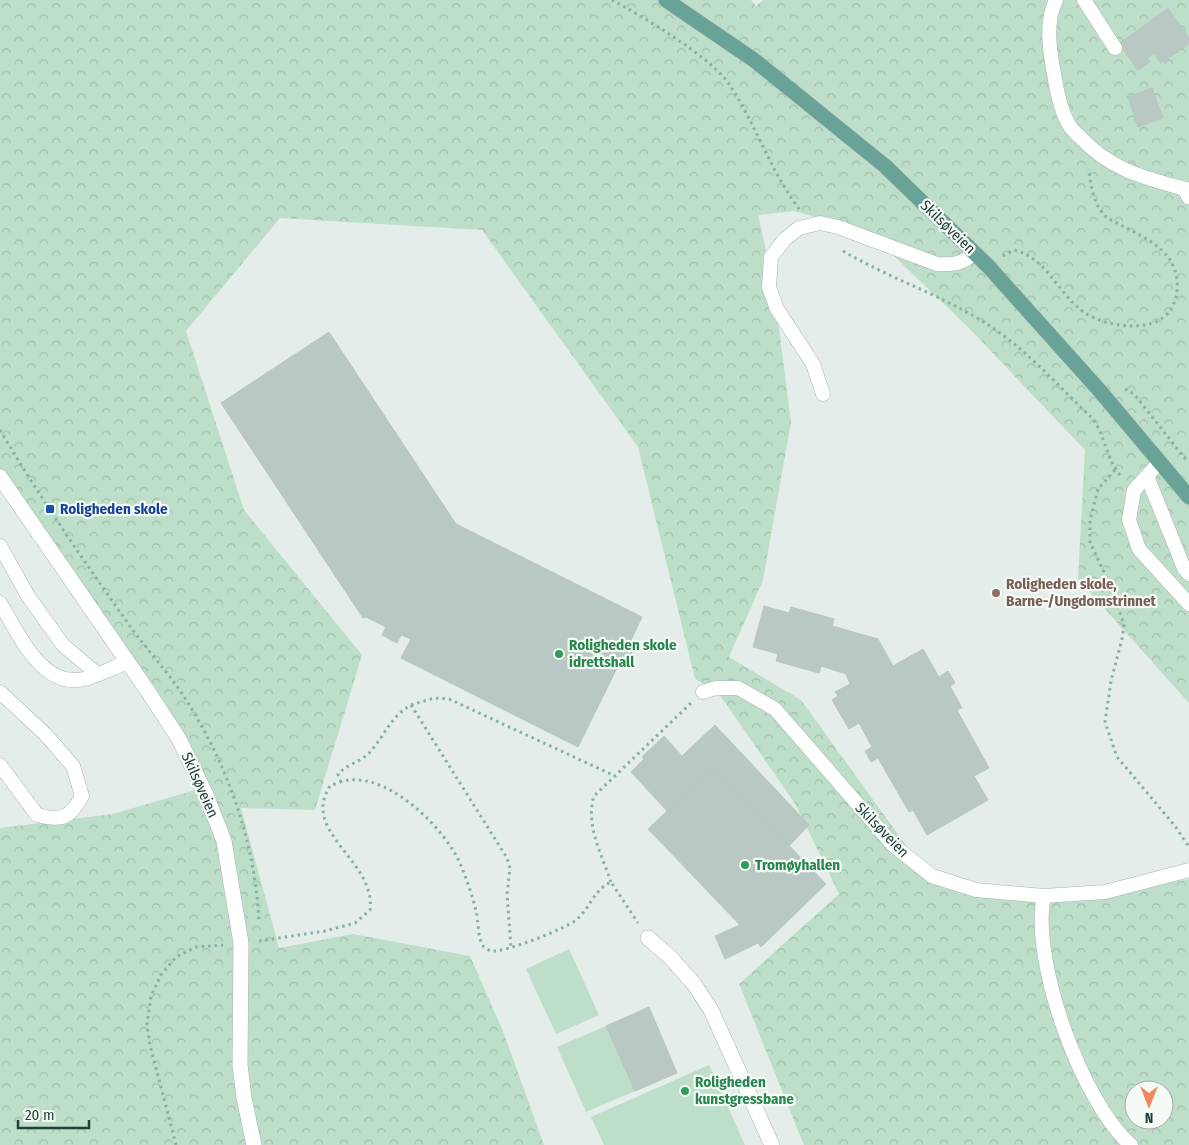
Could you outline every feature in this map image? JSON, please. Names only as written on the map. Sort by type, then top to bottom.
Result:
[{"type":"main road","name":"Skilsøveien","points":[[666,0],[754,60],[885,166],[988,266],[1189,497]]},
{"type":"street","name":"Skilsøveien","points":[[0,477],[179,739],[206,795],[224,841],[241,943],[240,1065],[254,1145]]},
{"type":"street","points":[[648,938],[670,957],[694,984],[711,1010],[772,1145]]},
{"type":"lane","points":[[1056,0],[1050,36],[1050,53],[1058,93],[1068,124],[1087,144],[1111,164],[1134,175],[1187,193]]},
{"type":"lane","points":[[1084,0],[1115,48]]},
{"type":"lane","points":[[823,394],[813,364],[777,309],[770,287],[771,257],[785,239],[798,228],[820,223],[838,227],[937,264],[954,265],[965,262],[975,253]]},
{"type":"lane","points":[[1160,462],[1134,490],[1128,520],[1139,549],[1189,604]]},
{"type":"lane","points":[[1147,476],[1184,568],[1189,574]]},
{"type":"lane","points":[[0,546],[28,596],[63,645],[96,673]]},
{"type":"lane","points":[[0,603],[27,646],[50,673],[73,680],[85,679],[96,673],[128,662]]},
{"type":"lane","name":"Skilsøveien","points":[[703,692],[716,688],[738,688],[775,709],[893,845],[932,876],[976,890],[1044,896],[1104,892],[1189,870]]},
{"type":"lane","points":[[0,692],[46,735],[73,766],[82,796],[75,810],[65,816],[55,819],[37,815],[0,765]]},
{"type":"lane","points":[[1044,896],[1040,914],[1041,932],[1053,994],[1075,1059],[1099,1105],[1131,1145]]},
{"type":"path","points":[[988,266],[1014,250],[1027,253],[1081,310],[1111,325],[1146,326],[1165,316],[1174,307],[1178,283],[1168,256],[1153,242],[1105,216],[1096,203],[1090,176],[1087,144]]},
{"type":"path","points":[[1115,470],[1098,489],[1090,520],[1090,542],[1114,594],[1124,625],[1111,681],[1105,722],[1117,757],[1175,826],[1189,847]]},
{"type":"path","points":[[648,938],[611,882],[591,824],[590,808],[594,796],[703,692]]},
{"type":"path","points":[[341,782],[338,774],[345,766],[370,753],[398,713],[411,705],[434,698],[449,699],[615,776]]},
{"type":"path","points":[[411,705],[507,858],[510,868],[507,894],[511,948]]},
{"type":"path","points":[[176,1145],[150,1046],[147,1025],[151,996],[161,974],[176,957],[196,947],[241,943],[325,931],[355,923],[370,910],[372,896],[367,883],[325,824],[322,806],[325,794],[330,786],[348,780],[372,783],[406,799],[436,826],[461,866],[476,910],[480,937],[484,947],[489,951],[511,948],[575,921],[587,909],[595,894],[611,882]]},
{"type":"green space","points":[[0,0],[751,0],[756,6],[763,0],[1189,0],[1189,703],[1078,579],[1085,450],[970,329],[869,232],[794,211],[758,215],[773,282],[791,422],[763,580],[729,657],[801,700],[931,880],[1069,902],[1189,879],[1189,1145],[804,1145],[739,984],[839,894],[796,805],[717,691],[695,679],[638,447],[482,230],[280,218],[186,331],[244,510],[362,655],[315,810],[241,808],[279,948],[353,934],[470,956],[503,1031],[544,1145],[0,1145],[0,828],[113,814],[209,786],[0,477]]},
{"type":"green space","points":[[569,949],[599,1015],[556,1034],[526,969]]},
{"type":"green space","points":[[606,1026],[635,1091],[586,1112],[557,1047]]},
{"type":"green space","name":"Roligheden kunstgressbane","points":[[709,1065],[745,1145],[604,1145],[591,1117]]},
{"type":"building","points":[[1168,8],[1189,38],[1189,44],[1161,63],[1154,54],[1147,58],[1150,62],[1138,70],[1119,44]]},
{"type":"building","points":[[1152,88],[1163,118],[1138,127],[1128,97]]},
{"type":"building","points":[[329,332],[456,524],[642,617],[629,644],[635,647],[624,669],[618,666],[578,747],[401,658],[411,639],[401,635],[397,643],[382,635],[386,627],[366,617],[363,618],[221,403]]},
{"type":"building","points":[[764,606],[789,613],[791,607],[834,619],[832,626],[878,639],[893,666],[923,649],[939,677],[948,671],[955,683],[950,686],[962,708],[957,710],[989,768],[974,776],[988,800],[927,835],[913,810],[909,812],[878,758],[871,762],[865,751],[872,747],[859,723],[849,729],[832,700],[838,696],[835,692],[850,684],[846,674],[821,666],[819,673],[776,661],[778,654],[753,647]]},
{"type":"building","points":[[715,725],[809,825],[789,846],[714,767],[667,811],[631,772],[644,759],[642,757],[664,736],[682,756]]},
{"type":"building","name":"Tromøyhallen","points":[[714,767],[826,884],[761,947],[758,943],[725,959],[715,936],[740,925],[648,829]]},
{"type":"building","points":[[649,1007],[677,1073],[635,1091],[606,1026]]},
{"type":"place","name":"Roligheden skole","points":[[50,509]]},
{"type":"place","name":"Roligheden skole, Barne-/Ungdomstrinnet","points":[[996,593]]},
{"type":"place","name":"Roligheden skole idrettshall","points":[[559,654]]},
{"type":"place","name":"Tromøyhallen","points":[[745,865]]},
{"type":"place","name":"Roligheden kunstgressbane","points":[[685,1091]]}]
